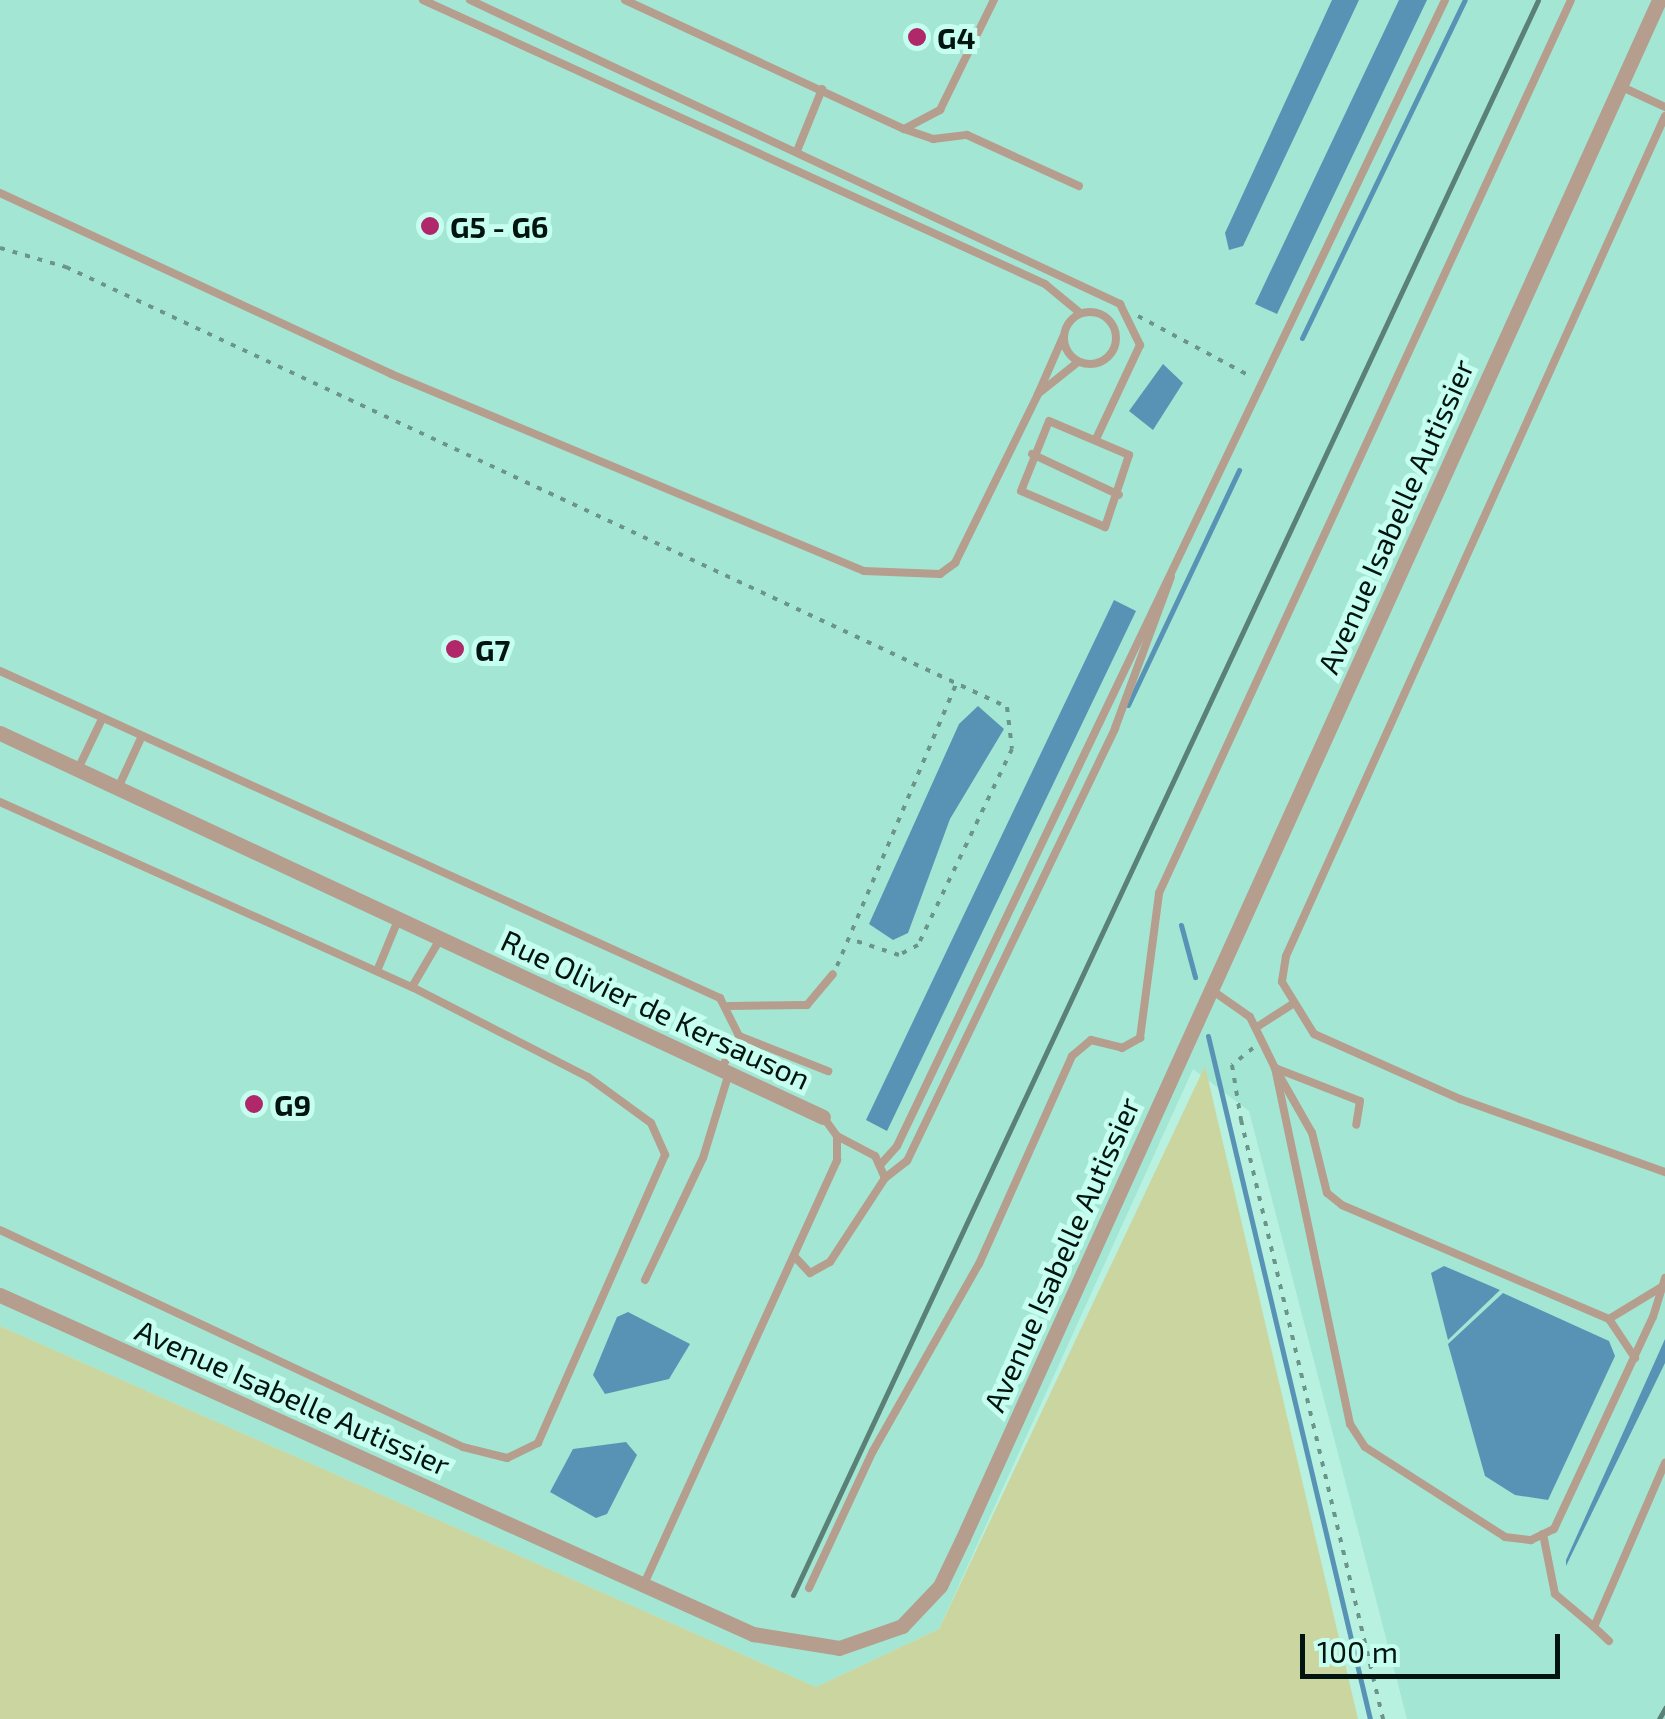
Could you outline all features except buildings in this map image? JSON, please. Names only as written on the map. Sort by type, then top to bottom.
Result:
[{"type":"street","name":"Avenue Isabelle Autissier","points":[[0,1296],[791,1647],[871,1640],[920,1610],[963,1538],[1660,0]]},
{"type":"street","name":"Rue Olivier de Kersauson","points":[[0,733],[823,1117]]},
{"type":"lane","points":[[422,0],[1044,284],[1080,313],[1108,318],[1115,346],[1106,359],[1078,362],[1038,394]]},
{"type":"lane","points":[[470,0],[797,151],[1130,312],[1140,345],[1096,439]]},
{"type":"lane","points":[[625,0],[904,129],[934,139],[967,135],[1079,186]]},
{"type":"lane","points":[[904,129],[940,110],[994,0]]},
{"type":"lane","points":[[881,1164],[898,1146],[1171,572],[1260,396],[1446,0]]},
{"type":"lane","points":[[809,1588],[873,1450],[979,1264],[1072,1056],[1091,1040],[1122,1048],[1140,1038],[1159,893],[1571,0]]},
{"type":"lane","points":[[1620,86],[1665,106]]},
{"type":"lane","points":[[797,151],[822,88]]},
{"type":"lane","points":[[1665,116],[1286,956],[1290,1004],[1314,1034],[1460,1099],[1576,1133],[1665,1172]]},
{"type":"lane","points":[[0,193],[391,374],[864,571],[940,574],[955,563],[1064,337],[1080,313]]},
{"type":"lane","points":[[1064,337],[1078,362]]},
{"type":"lane","points":[[1050,421],[1096,439],[1133,465],[1096,530],[1027,499],[1019,482],[1050,421]]},
{"type":"lane","points":[[1032,454],[1119,495]]},
{"type":"lane","points":[[795,1257],[810,1273],[830,1262],[885,1178],[907,1161],[1115,728],[1171,572]]},
{"type":"lane","points":[[0,671],[729,1006],[808,1005],[833,974]]},
{"type":"lane","points":[[78,770],[102,719]]},
{"type":"lane","points":[[118,788],[141,738]]},
{"type":"lane","points":[[0,802],[412,986],[588,1077],[661,1139],[664,1174],[532,1449],[507,1458],[462,1447],[0,1230]]},
{"type":"lane","points":[[377,971],[399,918]]},
{"type":"lane","points":[[412,986],[440,937]]},
{"type":"lane","points":[[1211,989],[1257,1028],[1274,1068],[1350,1424],[1365,1447],[1505,1537],[1543,1534],[1570,1501],[1635,1358],[1665,1278]]},
{"type":"lane","points":[[1257,1028],[1290,1004]]},
{"type":"lane","points":[[645,1280],[703,1158],[725,1071],[739,1036],[729,1006]]},
{"type":"lane","points":[[739,1036],[828,1071]]},
{"type":"lane","points":[[1274,1068],[1360,1101],[1356,1125]]},
{"type":"lane","points":[[1274,1068],[1312,1133],[1327,1192],[1342,1205],[1609,1319],[1635,1358]]},
{"type":"lane","name":"Rue Olivier de Kersauson","points":[[823,1117],[837,1136]]},
{"type":"lane","points":[[837,1136],[881,1164],[885,1178]]},
{"type":"lane","points":[[644,1584],[837,1160],[837,1136]]},
{"type":"lane","points":[[1609,1319],[1660,1288]]},
{"type":"lane","points":[[1594,1627],[1665,1462]]},
{"type":"lane","points":[[1543,1534],[1555,1594],[1609,1641]]},
{"type":"path","points":[[0,248],[66,268],[1007,707],[1012,749],[918,945],[899,956],[850,939]]},
{"type":"path","points":[[1130,312],[1251,370],[1260,396]]},
{"type":"path","points":[[833,974],[956,682]]},
{"type":"path","points":[[1264,1039],[1232,1066],[1241,1120],[1383,1719]]},
{"type":"shaded area","points":[[0,0],[1665,0],[1665,1719],[1407,1719],[1249,1111],[1193,1069],[939,1629],[816,1687],[0,1326]]},
{"type":"shaded area","points":[[1205,1066],[1358,1719],[0,1719],[0,1326],[816,1687],[939,1629]]},
{"type":"water","points":[[1332,0],[1359,0],[1243,246],[1229,250],[1225,233]]},
{"type":"water","points":[[1399,0],[1427,0],[1277,314],[1255,304]]},
{"type":"water","points":[[1163,364],[1183,383],[1153,430],[1129,411]]},
{"type":"water","points":[[1114,600],[1136,611],[887,1131],[866,1120]]},
{"type":"water","points":[[978,706],[1004,729],[950,819],[908,933],[893,940],[869,924],[959,724]]},
{"type":"water","points":[[1444,1266],[1500,1290],[1448,1340],[1431,1273]]},
{"type":"water","points":[[1503,1293],[1609,1341],[1615,1356],[1548,1500],[1515,1495],[1485,1476],[1448,1344]]},
{"type":"water","points":[[628,1312],[690,1344],[669,1379],[605,1394],[593,1375],[617,1317]]},
{"type":"water","points":[[1665,1339],[1665,1363],[1566,1566],[1566,1560]]},
{"type":"water","points":[[626,1442],[637,1455],[607,1514],[596,1518],[550,1492],[573,1449]]},
{"type":"waterway","points":[[1302,338],[1465,0]]},
{"type":"waterway","points":[[1128,705],[1239,470]]},
{"type":"waterway","points":[[1181,925],[1195,977]]},
{"type":"waterway","points":[[1208,1036],[1370,1719]]},
{"type":"railway","points":[[793,1595],[1538,0]]},
{"type":"railway","points":[[1659,1719],[1665,1708]]},
{"type":"place","name":"G4","points":[[917,37]]},
{"type":"place","name":"G5 - G6","points":[[430,226]]},
{"type":"place","name":"G7","points":[[455,649]]},
{"type":"place","name":"G9","points":[[254,1104]]}]
